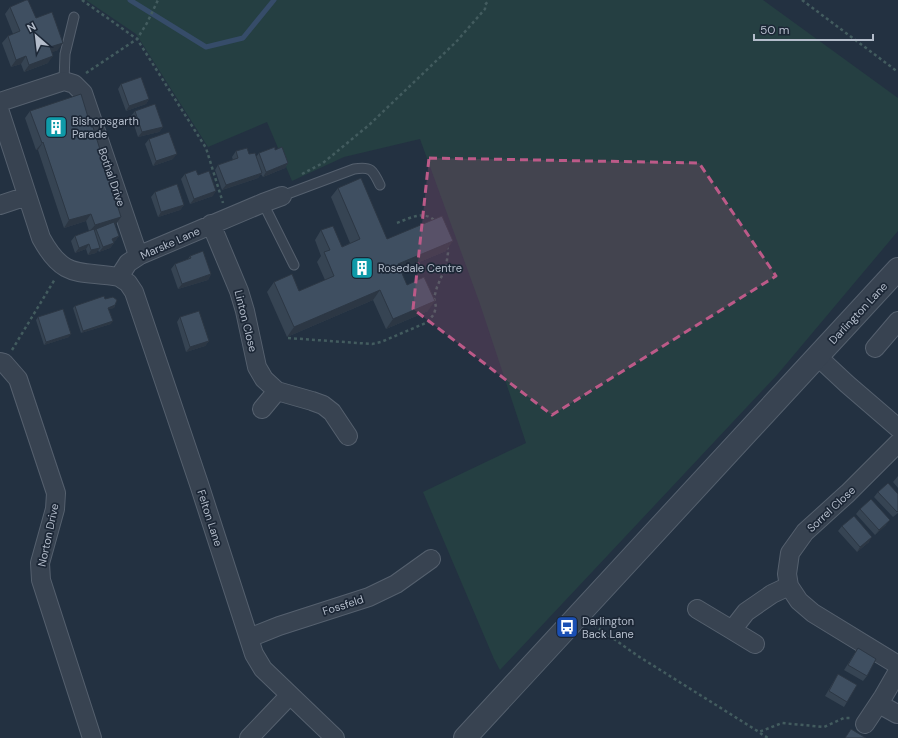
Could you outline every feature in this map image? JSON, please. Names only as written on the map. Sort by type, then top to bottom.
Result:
[{"type":"street","points":[[0,102],[64,81]]},
{"type":"street","name":"Bothal Drive","points":[[64,81],[74,84],[83,93],[136,249],[140,255]]},
{"type":"street","points":[[0,112],[41,238],[49,252],[63,266],[76,272],[119,277]]},
{"type":"street","points":[[0,205],[27,196]]},
{"type":"street","name":"Marske Lane","points":[[119,277],[128,263],[140,255],[282,196]]},
{"type":"street","name":"Linton Close","points":[[219,221],[245,311],[257,367],[264,379],[277,392]]},
{"type":"street","name":"Darlington Lane","points":[[817,356],[898,269]]},
{"type":"street","name":"Felton Lane","points":[[119,277],[128,283],[134,292],[199,484],[254,654],[264,669],[335,738]]},
{"type":"street","points":[[874,348],[898,321]]},
{"type":"street","points":[[465,738],[817,356],[898,428]]},
{"type":"street","name":"Norton Drive","points":[[2,363],[18,379],[56,493],[55,509],[40,563],[41,580],[92,738]]},
{"type":"street","points":[[262,409],[277,392],[312,401],[323,405],[332,412],[348,436]]},
{"type":"street","name":"Sorrel Close","points":[[789,586],[787,574],[790,553],[805,532],[848,493],[898,443]]},
{"type":"street","name":"Fossfeld","points":[[249,638],[279,626],[369,597],[396,584],[431,560]]},
{"type":"street","points":[[732,630],[746,612],[772,594],[789,586],[799,601],[813,613],[898,665]]},
{"type":"street","points":[[697,609],[755,644]]},
{"type":"street","points":[[858,721],[879,704],[898,671]]},
{"type":"street","points":[[249,738],[290,695]]},
{"type":"street","points":[[879,704],[897,714]]},
{"type":"lane","points":[[64,81],[65,54],[74,17]]},
{"type":"lane","points":[[282,196],[354,169],[364,167],[374,173],[380,185]]},
{"type":"lane","points":[[263,203],[294,265]]},
{"type":"path","points":[[82,0],[137,39],[206,148],[219,221]]},
{"type":"path","points":[[85,73],[137,39],[147,23],[158,0]]},
{"type":"path","points":[[282,196],[281,185],[322,163],[369,125],[456,42],[485,9],[485,5],[489,0]]},
{"type":"path","points":[[802,0],[898,72]]},
{"type":"path","points":[[397,224],[420,215],[432,217],[436,222]]},
{"type":"path","points":[[288,338],[372,344],[381,342],[428,322],[434,314],[436,292],[446,266],[448,253],[444,240]]},
{"type":"path","points":[[2,363],[58,274]]},
{"type":"path","points":[[594,625],[638,656],[768,738]]},
{"type":"path","points":[[759,732],[782,723],[824,727],[844,718],[858,721]]},
{"type":"highlighted area","points":[[429,158],[699,163],[776,276],[552,415],[413,309]]},
{"type":"green space","points":[[86,0],[763,0],[898,98],[898,231],[777,375],[500,670],[423,492],[526,443],[480,304],[420,139],[344,157],[292,181],[267,122],[208,147],[136,34]]},
{"type":"building","points":[[28,0],[36,18],[52,12],[63,43],[50,47],[53,56],[29,65],[26,56],[16,60],[8,36],[20,31],[10,7]]},
{"type":"building","points":[[141,77],[149,99],[129,106],[121,84]]},
{"type":"building","points":[[81,94],[91,127],[93,127],[121,217],[95,225],[91,214],[69,220],[43,142],[42,143],[30,111]]},
{"type":"building","points":[[155,104],[163,127],[142,132],[135,111]]},
{"type":"building","points":[[169,132],[177,154],[156,161],[149,139]]},
{"type":"building","points":[[275,147],[275,150],[282,147],[288,163],[266,172],[259,153]]},
{"type":"building","points":[[247,148],[249,154],[255,153],[262,173],[226,185],[218,165],[238,158],[236,151]]},
{"type":"building","points":[[196,170],[198,175],[209,171],[216,191],[194,199],[185,174]]},
{"type":"building","name":"Rosedale Centre","points":[[361,178],[387,239],[442,216],[453,241],[398,264],[407,285],[424,277],[435,301],[393,319],[380,290],[294,327],[274,282],[292,274],[299,291],[334,276],[324,252],[330,250],[321,230],[333,226],[342,247],[360,239],[338,188]]},
{"type":"building","points":[[177,184],[184,205],[161,212],[155,192]]},
{"type":"building","points":[[114,222],[119,236],[112,239],[114,243],[103,247],[96,229]]},
{"type":"building","points":[[94,229],[100,248],[91,250],[89,244],[79,248],[75,236]]},
{"type":"building","points":[[203,251],[211,274],[182,284],[175,264],[191,258],[190,256]]},
{"type":"building","points":[[104,296],[105,299],[113,297],[117,300],[115,305],[108,308],[113,321],[83,331],[75,306]]},
{"type":"building","points":[[63,309],[71,334],[46,342],[38,317]]},
{"type":"building","points":[[199,311],[209,341],[190,347],[180,317]]},
{"type":"building","points":[[888,483],[898,494],[897,512],[878,492]]},
{"type":"building","points":[[871,499],[890,520],[879,530],[860,509]]},
{"type":"building","points":[[854,516],[872,537],[860,547],[842,526]]},
{"type":"building","points":[[858,648],[876,659],[867,676],[848,665]]},
{"type":"building","points":[[838,674],[857,685],[847,702],[829,691]]},
{"type":"building","points":[[851,729],[866,738],[845,738]]},
{"type":"waterway","points":[[130,0],[206,47],[243,38],[274,0]]},
{"type":"place","name":"Bishopsgarth Parade","points":[[56,127]]},
{"type":"place","name":"Rosedale Centre","points":[[362,268]]},
{"type":"place","name":"Darlington Back Lane","points":[[567,627]]}]
